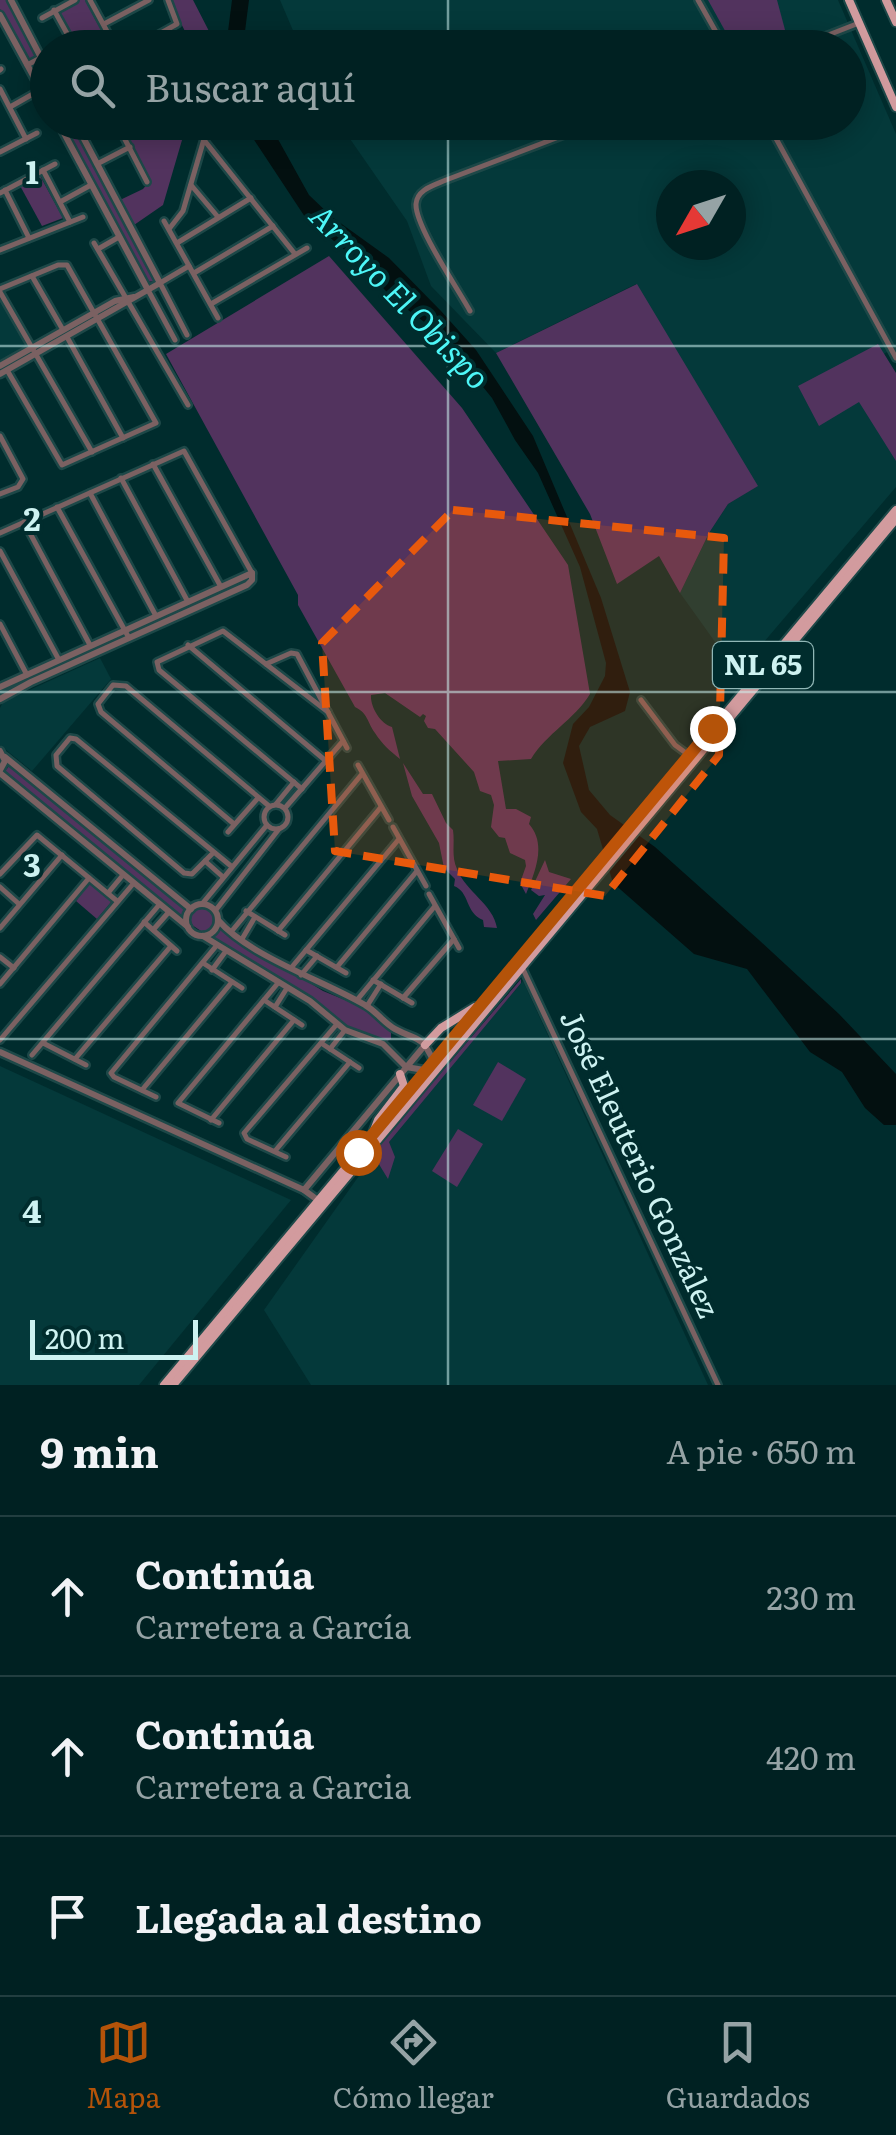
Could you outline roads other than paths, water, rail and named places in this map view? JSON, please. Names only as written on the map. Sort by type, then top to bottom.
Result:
[{"type":"main road","points":[[849,0],[862,30]]},
{"type":"main road","points":[[886,0],[896,22]]},
{"type":"main road","points":[[866,39],[896,107]]},
{"type":"main road","name":"NL 65","points":[[635,826],[896,510]]},
{"type":"main road","name":"NL 65","points":[[173,1385],[588,882],[896,519]]},
{"type":"main road","name":"NL 65","points":[[164,1385],[321,1203],[483,1003],[521,964]]},
{"type":"main road","points":[[425,1045],[441,1028],[483,1003]]},
{"type":"main road","points":[[373,1136],[378,1120],[404,1086],[403,1070]]},
{"type":"street","points":[[10,0],[30,33]]},
{"type":"street","points":[[42,18],[75,0]]},
{"type":"street","points":[[90,0],[107,30]]},
{"type":"street","points":[[104,24],[148,0]]},
{"type":"street","points":[[166,30],[176,24],[177,18],[168,0]]},
{"type":"street","points":[[698,0],[716,30]]},
{"type":"street","points":[[54,10],[66,30]]},
{"type":"street","points":[[0,15],[30,71]]},
{"type":"street","points":[[841,30],[859,23]]},
{"type":"street","points":[[0,89],[26,138]]},
{"type":"street","points":[[10,107],[30,96]]},
{"type":"street","points":[[0,152],[30,136]]},
{"type":"street","points":[[67,140],[175,340]]},
{"type":"street","points":[[84,140],[188,335]]},
{"type":"street","points":[[126,140],[147,182]]},
{"type":"street","points":[[168,229],[183,211],[204,140]]},
{"type":"street","points":[[204,140],[296,254]]},
{"type":"street","points":[[470,311],[425,233],[416,204],[418,197],[446,180],[551,140]]},
{"type":"street","points":[[777,140],[896,358]]},
{"type":"street","points":[[97,164],[130,147]]},
{"type":"street","points":[[30,238],[2,191],[55,164]]},
{"type":"street","points":[[43,170],[70,222]]},
{"type":"street","points":[[60,202],[91,185]]},
{"type":"street","points":[[191,185],[218,217]]},
{"type":"street","points":[[176,242],[251,198]]},
{"type":"street","points":[[0,250],[83,216]]},
{"type":"street","points":[[164,220],[218,318]]},
{"type":"street","points":[[92,452],[33,352],[0,290],[66,264],[95,317],[156,423],[66,464],[58,461],[2,370],[33,352],[65,333],[95,317],[148,290],[160,282],[273,226]]},
{"type":"street","points":[[120,238],[96,246],[188,405]]},
{"type":"street","points":[[211,304],[307,248]]},
{"type":"street","points":[[32,276],[123,438]]},
{"type":"street","points":[[0,436],[22,475],[20,485],[0,494]]},
{"type":"street","points":[[0,533],[180,451],[186,452],[252,573],[247,586],[0,687]]},
{"type":"street","points":[[152,464],[221,588]]},
{"type":"street","points":[[121,478],[188,602]]},
{"type":"street","points":[[90,493],[156,616]]},
{"type":"street","points":[[57,508],[126,634]]},
{"type":"street","points":[[24,522],[90,645]]},
{"type":"street","points":[[0,551],[60,660]]},
{"type":"street","points":[[0,699],[29,678],[90,645],[126,634],[156,616],[252,573]]},
{"type":"street","points":[[0,624],[29,678]]},
{"type":"street","points":[[302,788],[159,670],[159,659],[223,631],[328,712]]},
{"type":"street","points":[[188,645],[326,761]]},
{"type":"street","points":[[266,664],[291,652],[297,654],[347,748]]},
{"type":"street","points":[[234,824],[100,712],[98,704],[113,684],[126,686],[256,801],[285,808]]},
{"type":"street","points":[[641,700],[674,745],[690,756]]},
{"type":"street","points":[[214,852],[192,874],[184,874],[57,766],[56,754],[70,738],[76,738],[231,866]]},
{"type":"street","points":[[285,808],[343,741]]},
{"type":"street","points":[[2,754],[0,772],[168,914],[310,1000],[344,1030],[382,1044],[403,1070]]},
{"type":"street","points":[[2,754],[191,909]]},
{"type":"street","points":[[358,764],[426,886]]},
{"type":"street","points":[[231,932],[362,774]]},
{"type":"street","points":[[188,926],[191,909],[202,904],[267,826],[269,807],[294,782]]},
{"type":"street","points":[[228,832],[256,801]]},
{"type":"street","points":[[53,817],[62,814],[62,804]]},
{"type":"street","points":[[275,929],[381,806]]},
{"type":"street","points":[[215,911],[288,818],[285,808]]},
{"type":"street","points":[[267,826],[279,829]]},
{"type":"street","points":[[0,874],[34,836],[117,901]]},
{"type":"street","points":[[291,968],[400,839]]},
{"type":"street","points":[[96,853],[107,842]]},
{"type":"street","points":[[0,928],[62,855]]},
{"type":"street","points":[[240,856],[252,866]]},
{"type":"street","points":[[206,861],[223,877]]},
{"type":"street","points":[[337,968],[417,871]]},
{"type":"street","points":[[108,893],[123,875]]},
{"type":"street","points":[[0,984],[89,878]]},
{"type":"street","points":[[0,1040],[133,884]]},
{"type":"street","points":[[0,887],[20,904]]},
{"type":"street","points":[[429,894],[460,948]]},
{"type":"street","points":[[202,904],[215,911],[218,920],[242,939],[416,1036],[425,1045],[433,1068],[403,1070]]},
{"type":"street","points":[[32,1056],[159,906]]},
{"type":"street","points":[[356,1001],[435,906]]},
{"type":"street","points":[[246,911],[286,935]]},
{"type":"street","points":[[153,930],[168,914]]},
{"type":"street","points":[[242,939],[255,918]]},
{"type":"street","points":[[203,936],[212,932],[218,920]]},
{"type":"street","points":[[144,922],[177,951]]},
{"type":"street","points":[[403,998],[454,939]]},
{"type":"street","points":[[156,1097],[111,1073],[216,945]]},
{"type":"street","points":[[75,1059],[171,946]]},
{"type":"street","points":[[306,950],[346,972]]},
{"type":"street","points":[[212,970],[226,952]]},
{"type":"street","points":[[260,972],[269,955]]},
{"type":"street","points":[[301,974],[317,956]]},
{"type":"street","points":[[0,957],[14,968]]},
{"type":"street","points":[[203,963],[242,988]]},
{"type":"street","name":"José Eleuterio González","points":[[521,964],[718,1385]]},
{"type":"street","points":[[373,980],[412,1003]]},
{"type":"street","points":[[142,1090],[232,982]]},
{"type":"street","points":[[219,1124],[178,1103],[278,982]]},
{"type":"street","points":[[367,1006],[380,984]]},
{"type":"street","points":[[274,1007],[288,988]]},
{"type":"street","points":[[264,1000],[302,1025]]},
{"type":"street","points":[[210,1120],[294,1020]]},
{"type":"street","points":[[286,1156],[247,1139],[244,1133],[337,1024]]},
{"type":"street","points":[[0,1025],[7,1031]]},
{"type":"street","points":[[330,1049],[344,1030]]},
{"type":"street","points":[[391,1052],[393,1040],[404,1032]]},
{"type":"street","points":[[43,1043],[86,1066]]},
{"type":"street","points":[[321,1043],[359,1068]]},
{"type":"street","points":[[304,1190],[425,1045]]},
{"type":"street","points":[[0,1052],[304,1190],[321,1203]]},
{"type":"street","points":[[275,1152],[350,1062]]},
{"type":"water","points":[[232,0],[249,0],[245,30],[228,30]]},
{"type":"water","name":"Arroyo El Obispo","points":[[254,140],[278,140],[309,195],[332,217],[389,258],[441,311],[476,350],[533,436],[601,598],[630,692],[625,711],[590,727],[579,746],[589,790],[610,815],[655,847],[839,1014],[896,1074],[896,1125],[884,1125],[865,1108],[842,1072],[810,1052],[747,969],[694,954],[613,883],[597,829],[581,812],[563,763],[573,724],[589,707],[605,676],[606,663],[580,567],[538,473],[492,398],[439,333],[392,298],[363,265],[305,217]]}]
